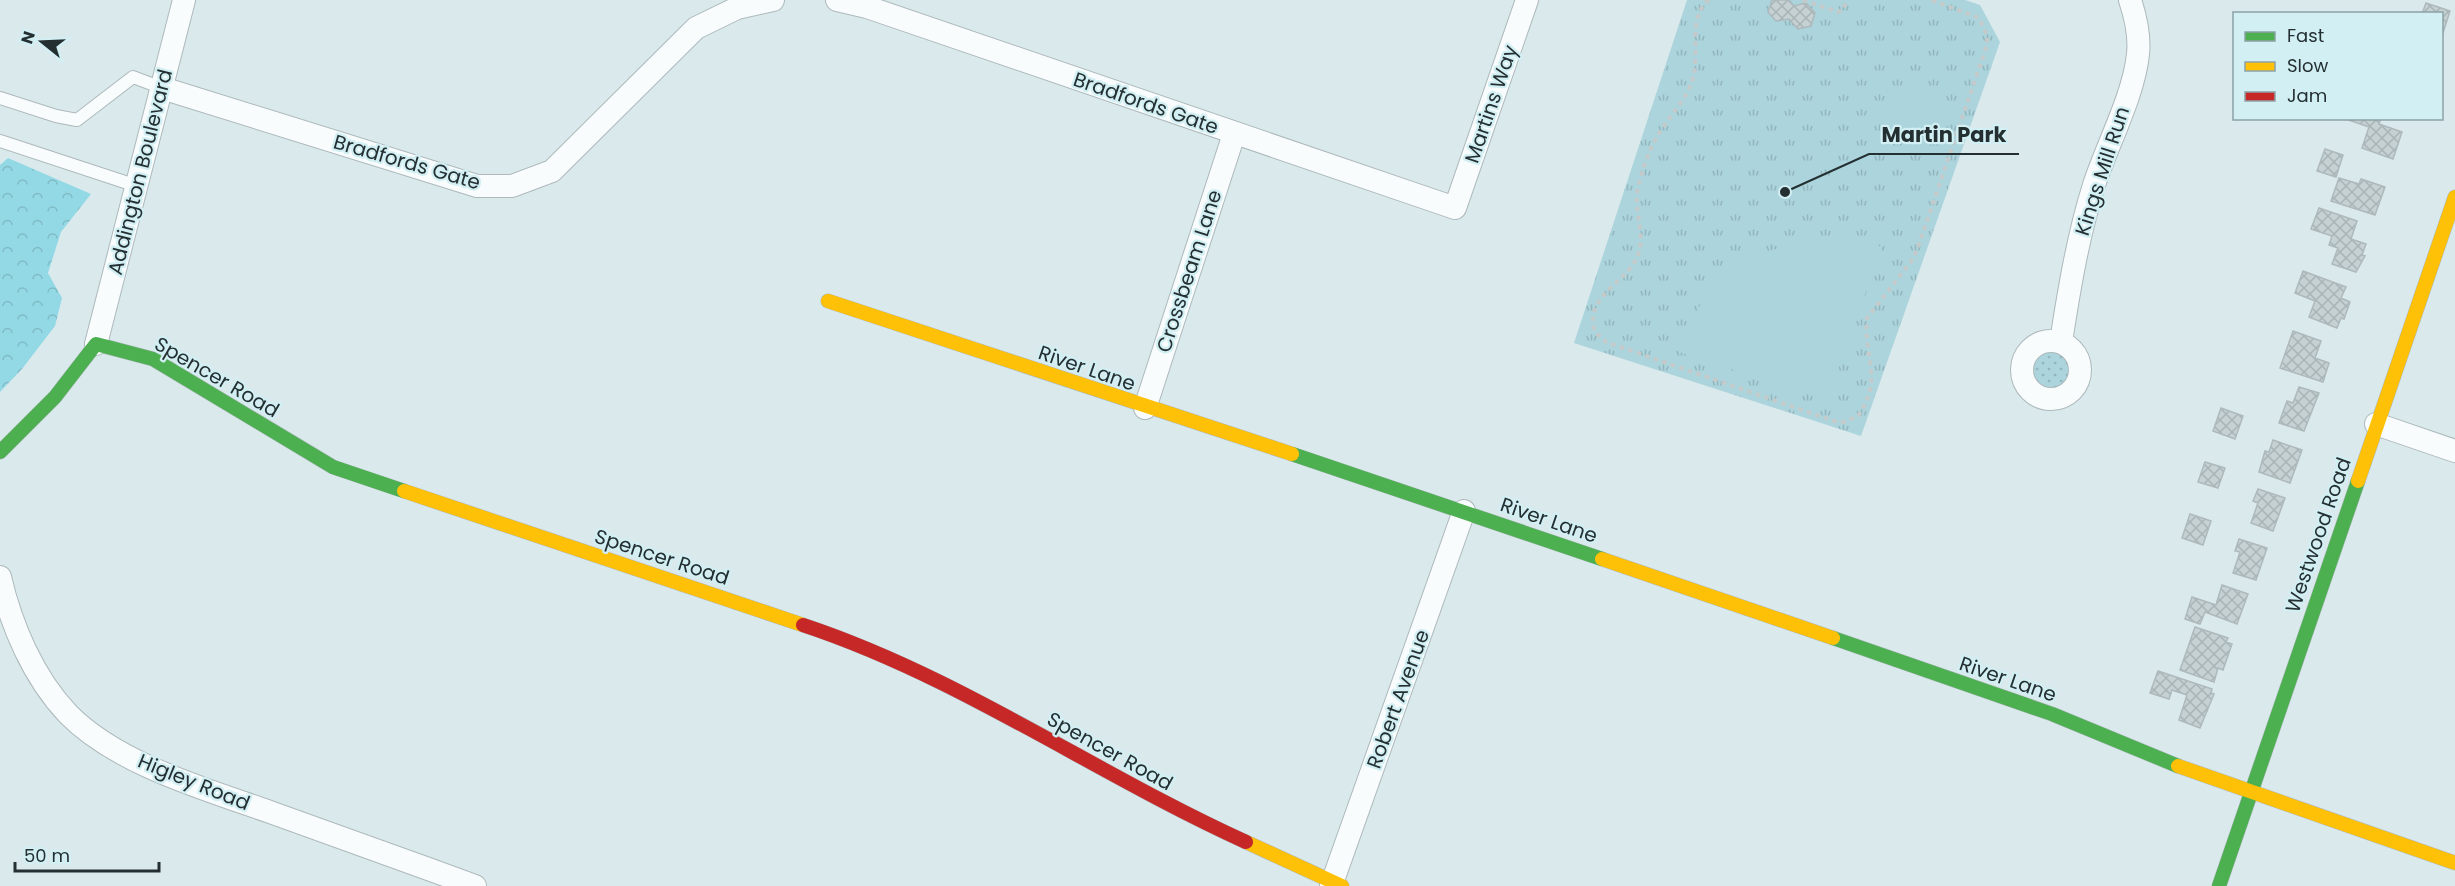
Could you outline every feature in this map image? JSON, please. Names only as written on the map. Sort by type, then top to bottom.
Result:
[{"type":"street","name":"Addington Boulevard","points":[[96,344],[183,0]]},
{"type":"street","name":"Bradfords Gate","points":[[162,88],[477,186],[512,186],[552,171],[696,28],[737,8],[772,0]]},
{"type":"street","name":"Bradfords Gate","points":[[837,0],[878,10],[1455,208]]},
{"type":"street","name":"Martins Way","points":[[1455,208],[1527,0]]},
{"type":"street","name":"Kings Mill Run","points":[[2061,342],[2072,272],[2094,186],[2131,83],[2138,54],[2138,23],[2130,0]]},
{"type":"street","name":"Crossbeam Lane","points":[[1145,408],[1234,134]]},
{"type":"street","name":"Westwood Road","points":[[2219,886],[2455,197]]},
{"type":"street","name":"River Lane","points":[[828,301],[1145,408],[1464,511],[2052,714],[2157,759],[2455,864]]},
{"type":"street","points":[[0,452],[55,397],[96,344]]},
{"type":"street","name":"Spencer Road","points":[[96,344],[153,359],[333,467],[816,629],[936,678],[1184,814],[1335,885]]},
{"type":"street","points":[[2376,424],[2455,451]]},
{"type":"street","name":"Robert Avenue","points":[[1335,885],[1464,511]]},
{"type":"street","name":"Higley Road","points":[[0,577],[6,600],[44,686],[69,715],[111,746],[165,774],[476,886]]},
{"type":"lane","points":[[0,98],[56,116],[77,120],[133,77],[162,88]]},
{"type":"lane","points":[[0,141],[137,186]]},
{"type":"path","points":[[1709,0],[1699,13],[1694,78],[1689,90],[1658,136],[1637,192],[1640,244],[1638,254],[1599,301],[1593,325],[1595,332],[1606,342],[1834,421],[1844,422],[1858,416],[1871,384],[1873,374],[1867,318],[1913,259],[1986,45],[1987,35],[1979,18],[1931,0]]},
{"type":"path","points":[[1803,0],[1838,12],[1843,10],[1846,0]]},
{"type":"green space","points":[[1687,0],[1965,0],[1980,5],[2000,42],[1861,436],[1574,343]]},
{"type":"green space","points":[[1889,85],[1950,106],[1938,143],[1876,122]]},
{"type":"green space","points":[[8,158],[91,194],[61,232],[48,273],[62,298],[55,326],[22,369],[0,392],[0,165]]},
{"type":"green space","points":[[1835,238],[1859,240],[1882,247],[1829,395],[1823,399],[1679,352],[1691,322],[1707,294],[1733,269],[1748,260],[1782,247]]},
{"type":"green space","points":[[2052,351],[2065,357],[2071,370],[2065,383],[2052,389],[2039,383],[2033,370],[2039,357]]},
{"type":"building","points":[[1772,0],[1789,0],[1794,6],[1806,3],[1815,13],[1811,26],[1798,29],[1789,19],[1776,21],[1768,12]]},
{"type":"building","points":[[2426,3],[2450,11],[2443,33],[2443,12],[2423,12]]},
{"type":"building","points":[[2349,120],[2380,120],[2379,124],[2402,132],[2393,159],[2362,148],[2369,127]]},
{"type":"building","points":[[2325,149],[2343,155],[2336,177],[2317,171]]},
{"type":"building","points":[[2339,178],[2359,184],[2361,179],[2385,187],[2375,215],[2331,201]]},
{"type":"building","points":[[2319,208],[2357,221],[2351,239],[2366,244],[2362,255],[2365,256],[2356,272],[2332,264],[2338,248],[2329,245],[2332,236],[2311,229]]},
{"type":"building","points":[[2303,271],[2346,287],[2341,298],[2350,302],[2344,319],[2341,318],[2337,328],[2309,317],[2315,301],[2295,293]]},
{"type":"building","points":[[2293,331],[2321,341],[2315,358],[2329,363],[2323,382],[2280,368]]},
{"type":"building","points":[[2299,387],[2319,393],[2304,431],[2279,423],[2287,401],[2293,403]]},
{"type":"building","points":[[2221,408],[2243,416],[2235,439],[2213,431]]},
{"type":"building","points":[[2273,440],[2302,450],[2290,483],[2259,472],[2265,451],[2269,452]]},
{"type":"building","points":[[2205,462],[2225,468],[2218,488],[2198,482]]},
{"type":"building","points":[[2258,489],[2285,498],[2273,531],[2251,523],[2258,503],[2253,501]]},
{"type":"building","points":[[2190,514],[2211,521],[2203,545],[2182,538]]},
{"type":"building","points":[[2239,539],[2267,548],[2256,580],[2233,573],[2240,552],[2235,551]]},
{"type":"building","points":[[2222,585],[2248,594],[2237,624],[2205,612],[2200,624],[2185,619],[2192,597],[2216,605]]},
{"type":"building","points":[[2195,627],[2228,638],[2226,642],[2232,644],[2223,670],[2218,668],[2214,682],[2180,670]]},
{"type":"building","points":[[2158,671],[2212,689],[2211,693],[2214,694],[2200,728],[2179,720],[2187,695],[2172,690],[2169,699],[2150,693]]},
{"type":"traffic: fast","points":[[0,452],[55,397],[96,344],[153,359],[333,467],[404,491]]},
{"type":"traffic: fast","points":[[1292,454],[1602,559]]},
{"type":"traffic: fast","points":[[2219,886],[2358,481]]},
{"type":"traffic: fast","points":[[1833,638],[2052,714],[2178,766]]},
{"type":"traffic: slow","points":[[2358,481],[2455,197]]},
{"type":"traffic: slow","points":[[828,301],[1292,454]]},
{"type":"traffic: slow","points":[[404,491],[803,625]]},
{"type":"traffic: slow","points":[[1602,559],[1833,638]]},
{"type":"traffic: slow","points":[[2178,766],[2455,863]]},
{"type":"traffic: slow","points":[[1246,842],[1342,886]]},
{"type":"traffic: jam","points":[[803,625],[861,646],[917,671],[1136,787],[1246,842]]},
{"type":"place","name":"Martin Park","points":[[1785,192]]}]
